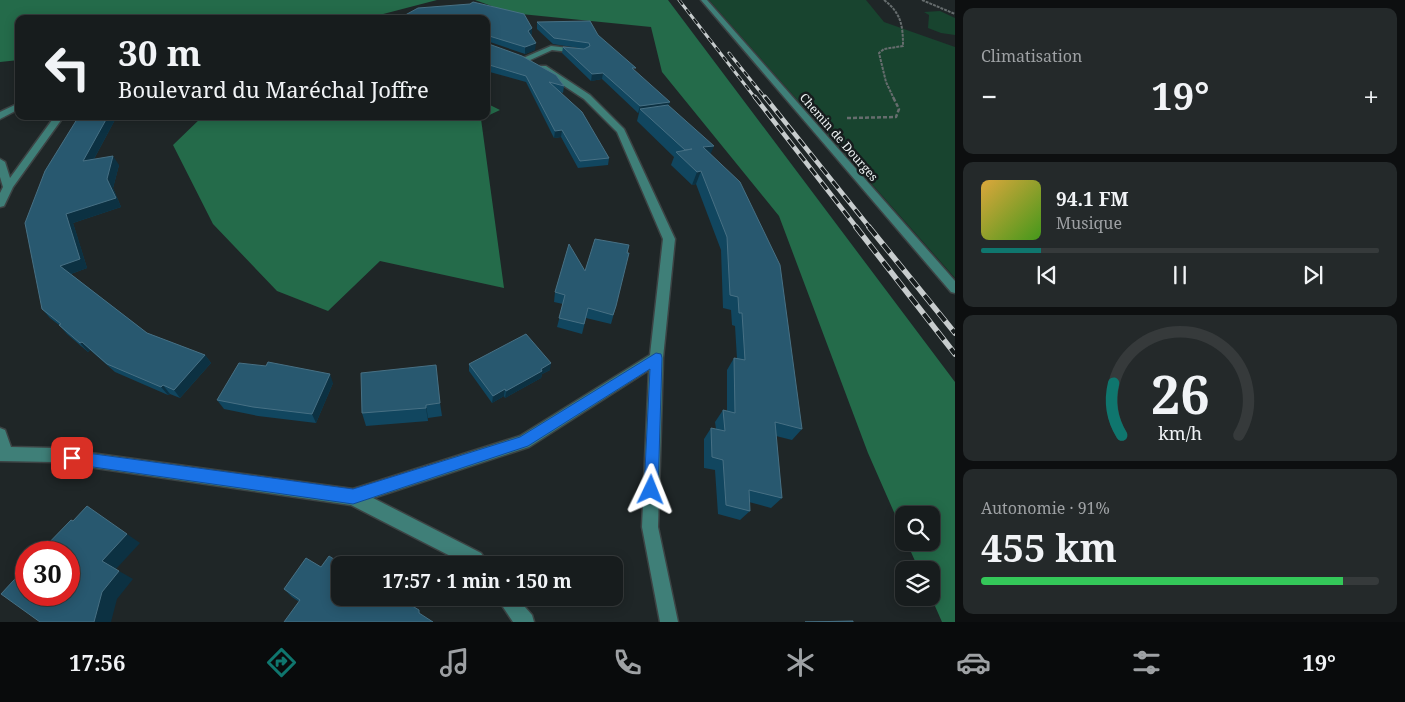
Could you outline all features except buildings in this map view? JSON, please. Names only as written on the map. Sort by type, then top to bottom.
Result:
[{"type":"street","name":"Chemin de Dourges","points":[[704,0],[955,290]]},
{"type":"street","points":[[525,60],[551,48],[583,52]]},
{"type":"street","points":[[510,54],[558,77],[587,97],[621,131],[669,239],[656,358],[650,528],[669,622]]},
{"type":"street","points":[[0,116],[15,107]]},
{"type":"street","points":[[0,204],[8,188],[57,120]]},
{"type":"street","points":[[0,162],[8,188]]},
{"type":"street","points":[[353,497],[524,442],[656,358]]},
{"type":"street","points":[[0,436],[3,454],[54,455],[353,497],[469,556]]},
{"type":"street","points":[[512,606],[525,622]]},
{"type":"path","points":[[847,118],[896,117],[899,109],[886,82],[879,53],[884,49],[903,46],[903,21],[899,12],[884,0]]},
{"type":"path","points":[[922,0],[955,14]]},
{"type":"green space","points":[[0,0],[437,0],[379,15],[15,15],[15,60],[0,62]]},
{"type":"green space","points":[[475,0],[668,0],[955,382],[955,622],[942,622],[935,606],[940,606],[940,561],[915,561],[911,551],[940,551],[940,506],[895,506],[895,514],[868,453],[779,216],[662,72],[651,27],[511,13]]},
{"type":"green space","points":[[709,0],[866,0],[884,22],[955,47],[955,278]]},
{"type":"green space","points":[[940,11],[955,18],[955,35],[941,33],[928,28],[929,15],[924,12]]},
{"type":"green space","points":[[490,105],[500,110],[490,115]]},
{"type":"green space","points":[[199,120],[481,120],[504,288],[380,261],[328,311],[277,291],[213,224],[173,145]]},
{"type":"railway","points":[[679,0],[756,99]]},
{"type":"railway","points":[[729,53],[766,99]]},
{"type":"railway","points":[[755,97],[857,228]]},
{"type":"railway","points":[[765,97],[870,228]]},
{"type":"railway","points":[[856,227],[955,354]]},
{"type":"railway","points":[[869,227],[955,333]]},
{"type":"route","points":[[72,458],[353,497],[524,442],[656,358],[651,490]]}]
